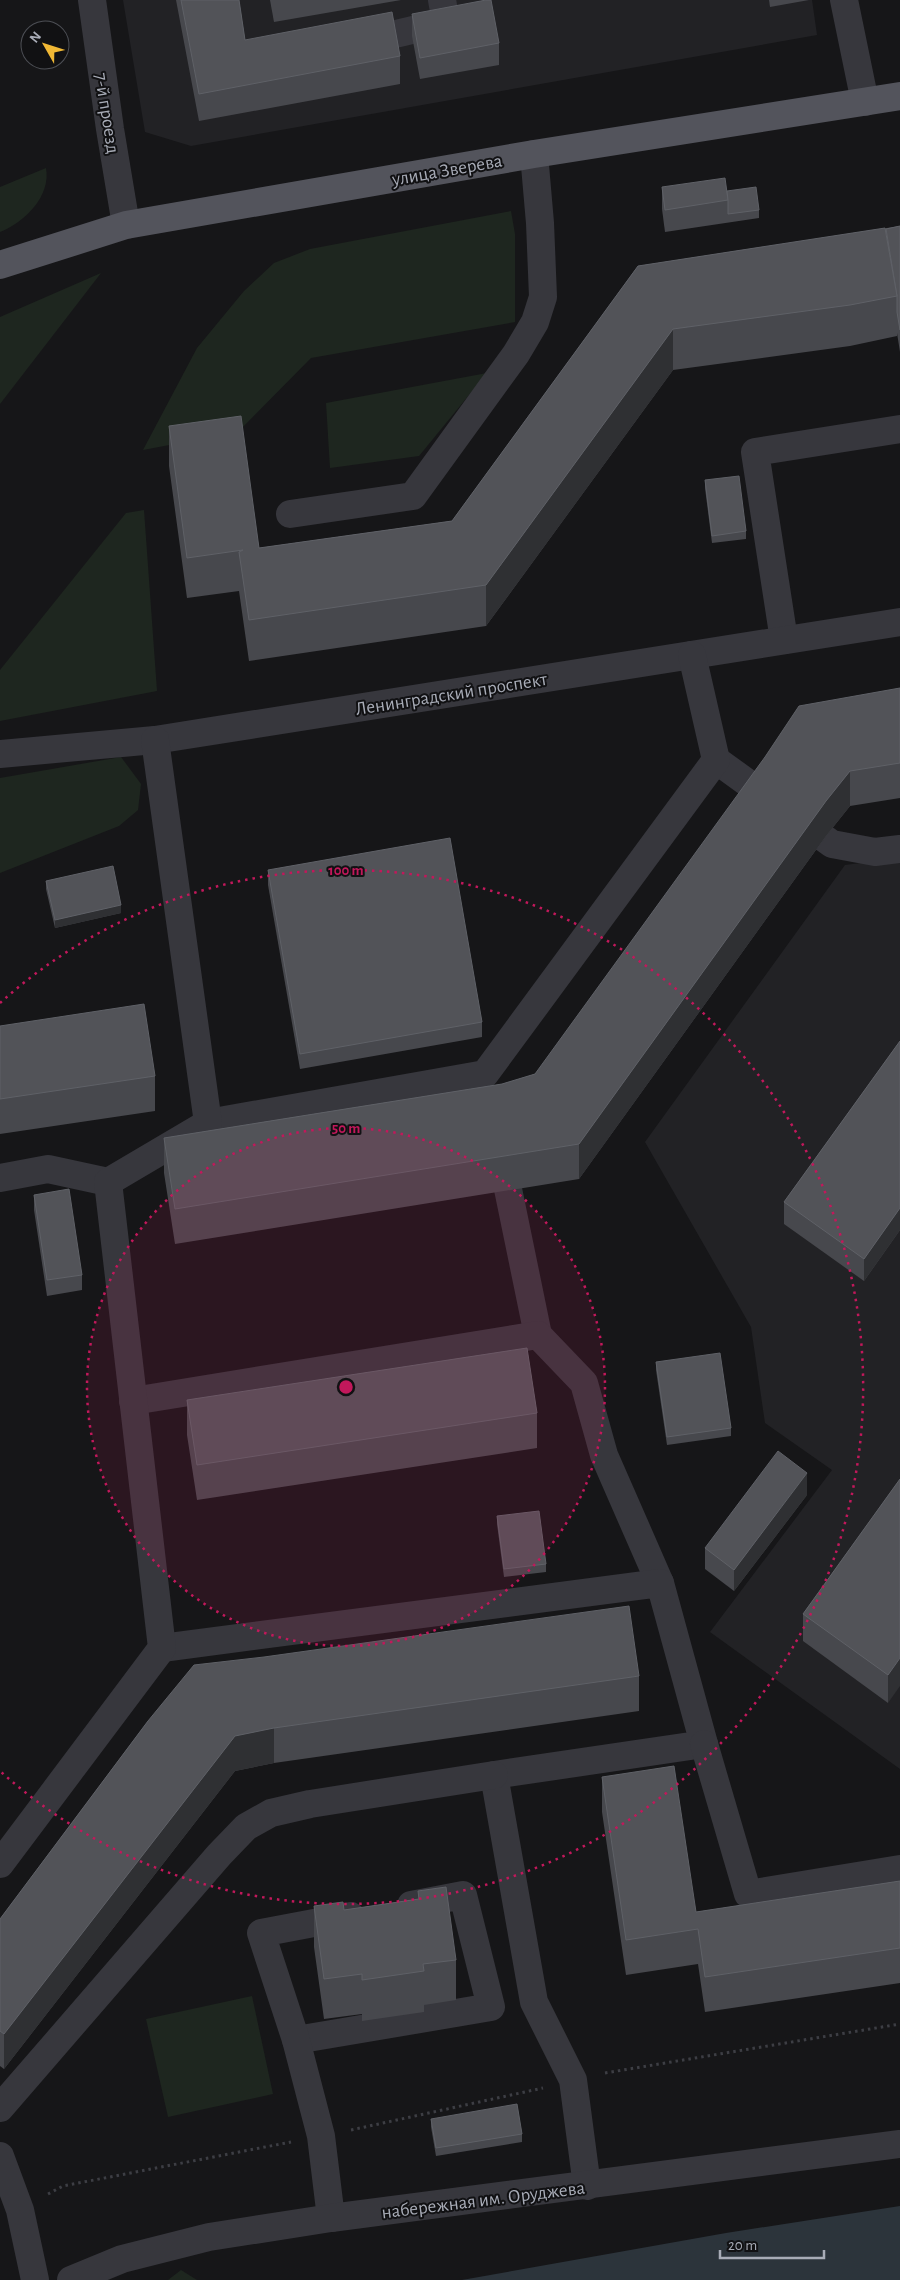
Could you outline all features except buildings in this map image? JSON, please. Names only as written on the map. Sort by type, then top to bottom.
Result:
[{"type":"main road","name":"улица Зверева","points":[[0,266],[126,225],[534,154],[900,96]]},
{"type":"street","name":"7-й проезд","points":[[92,0],[126,225]]},
{"type":"street","points":[[382,37],[446,22],[442,0]]},
{"type":"street","points":[[844,0],[865,102]]},
{"type":"street","points":[[290,514],[413,496],[516,354],[535,322],[543,297],[540,223],[534,154]]},
{"type":"street","points":[[784,640],[755,452],[900,429]]},
{"type":"street","name":"Ленинградский проспект","points":[[0,754],[155,740],[900,622]]},
{"type":"street","points":[[692,655],[716,760],[832,844],[875,852],[900,849]]},
{"type":"street","points":[[155,740],[208,1123]]},
{"type":"street","points":[[0,1178],[48,1170],[108,1182],[208,1123],[487,1084],[716,760]]},
{"type":"street","points":[[496,1132],[538,1334],[584,1383],[604,1455],[660,1583],[748,1894],[900,1869]]},
{"type":"street","points":[[0,1864],[162,1648],[108,1182]]},
{"type":"street","points":[[133,1401],[538,1334]]},
{"type":"street","points":[[162,1648],[660,1583]]},
{"type":"street","points":[[0,2108],[219,1856],[246,1827],[271,1813],[310,1804],[704,1744]]},
{"type":"street","points":[[494,1776],[534,2002],[572,2080],[588,2186]]},
{"type":"street","points":[[296,2040],[491,2007],[463,1895],[261,1933],[296,2040],[320,2136],[332,2218]]},
{"type":"street","name":"набережная им. Оруджева","points":[[71,2280],[122,2259],[210,2237],[332,2218],[900,2144]]},
{"type":"street","points":[[0,2156],[20,2210],[35,2280]]},
{"type":"path","points":[[20,2210],[62,2186],[320,2136],[621,2070],[900,2024]]},
{"type":"shaded area","points":[[123,0],[812,0],[817,35],[191,146],[145,132]]},
{"type":"shaded area","points":[[46,168],[44,188],[34,207],[18,222],[0,232],[0,187]]},
{"type":"shaded area","points":[[511,211],[515,234],[515,322],[311,358],[238,432],[143,450],[197,348],[244,291],[274,263],[310,249]]},
{"type":"shaded area","points":[[101,273],[0,404],[0,317]]},
{"type":"shaded area","points":[[487,373],[419,456],[330,468],[326,403]]},
{"type":"shaded area","points":[[144,510],[157,691],[0,721],[0,670],[126,513]]},
{"type":"shaded area","points":[[121,757],[141,784],[138,810],[119,826],[0,873],[0,778]]},
{"type":"shaded area","points":[[900,858],[900,1769],[710,1632],[832,1470],[765,1423],[751,1327],[645,1142],[845,865]]},
{"type":"shaded area","points":[[252,1996],[273,2094],[168,2117],[146,2019]]},
{"type":"shaded area","points":[[900,2206],[900,2280],[462,2280],[726,2233]]},
{"type":"shaded area","points":[[181,2270],[197,2280],[168,2280]]}]
